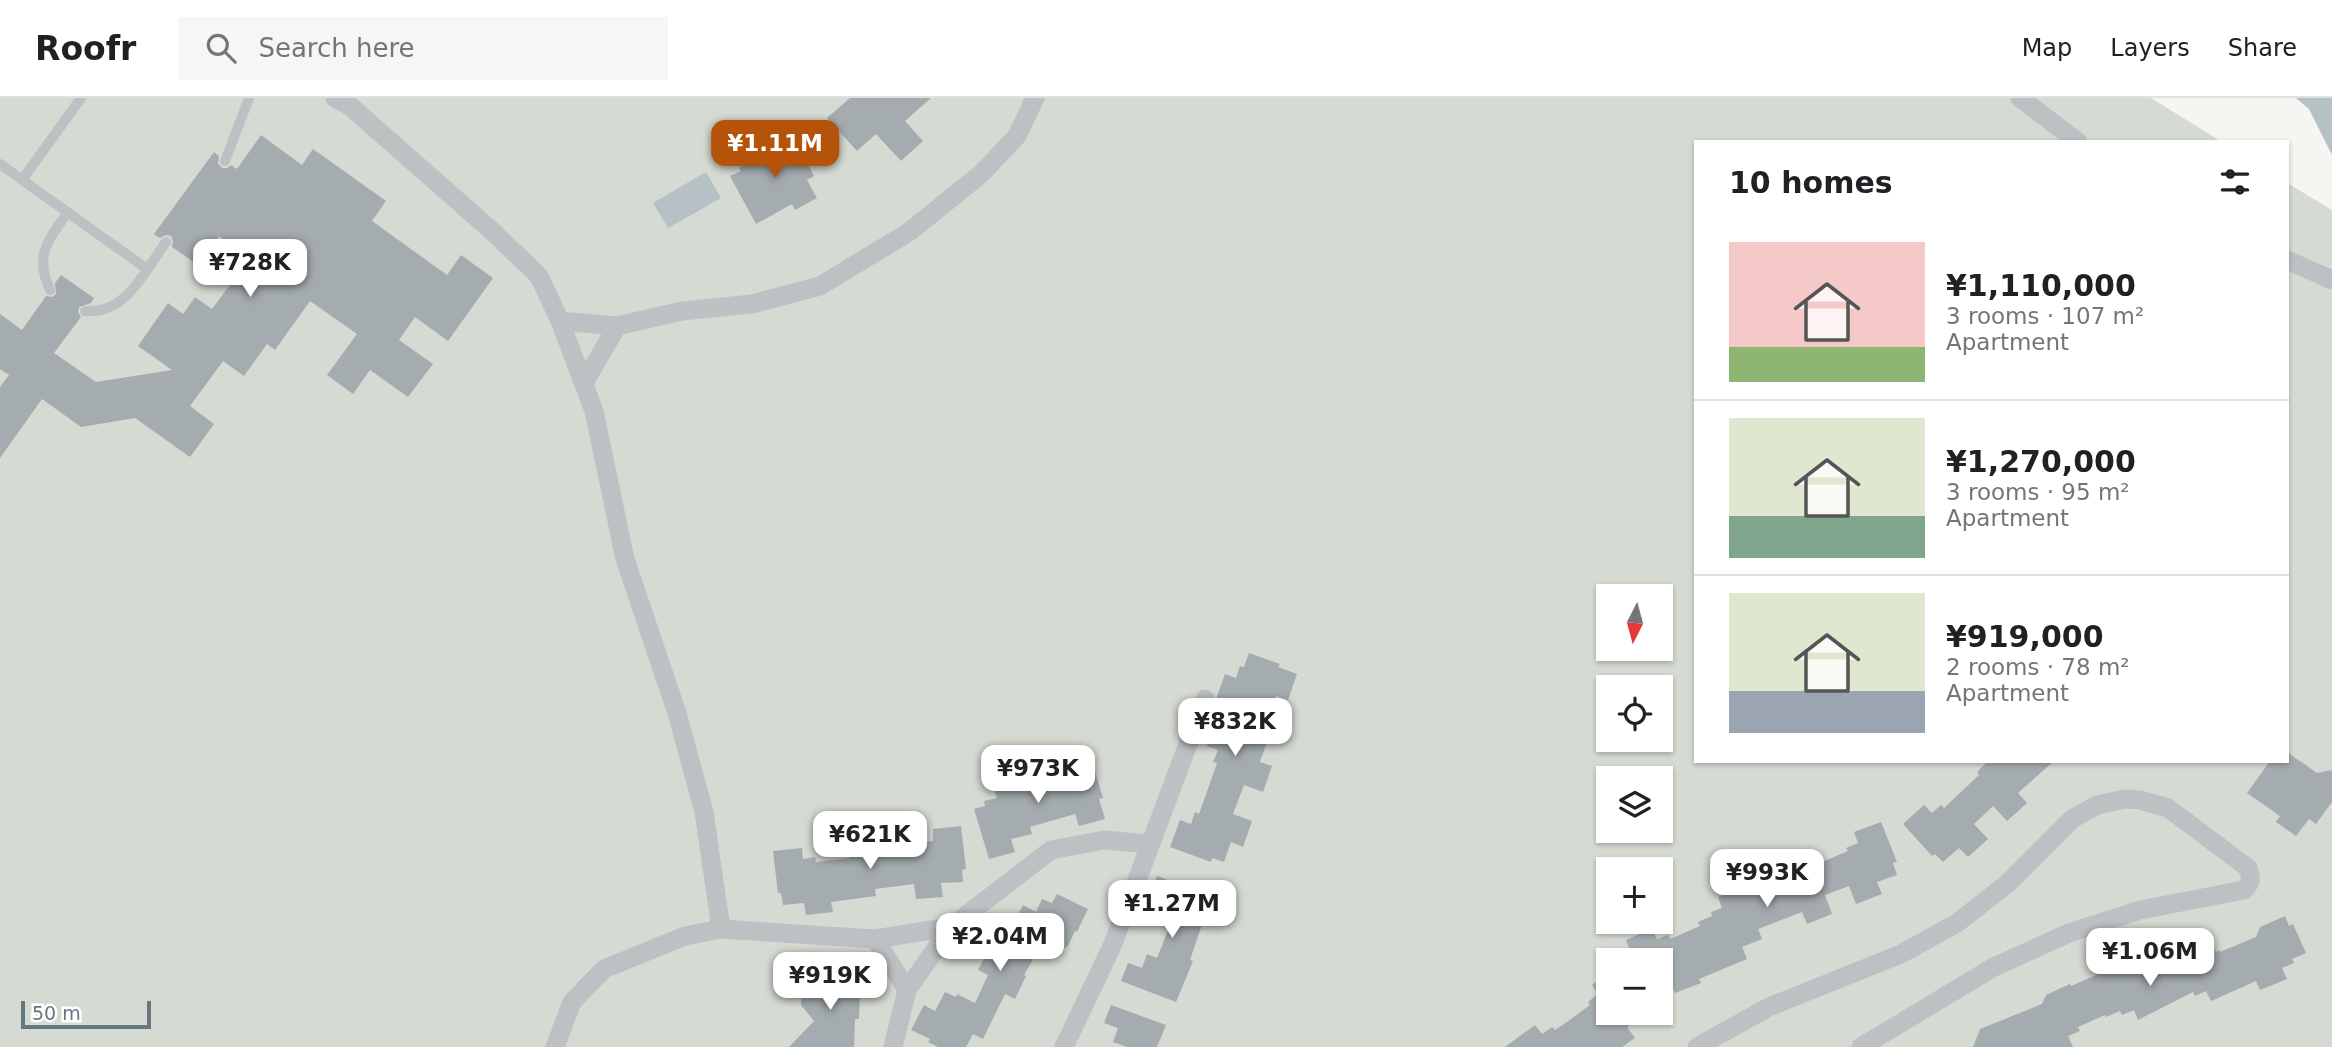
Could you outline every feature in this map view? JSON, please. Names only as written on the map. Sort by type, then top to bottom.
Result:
[{"type":"street","points":[[335,98],[350,106],[539,276],[560,321],[594,411],[625,559],[677,713],[704,812],[721,929]]},
{"type":"street","points":[[560,321],[617,326],[682,312],[752,304],[820,286],[909,232],[981,174],[1017,136],[1035,98]]},
{"type":"street","points":[[2020,98],[2075,140]]},
{"type":"street","points":[[2289,261],[2332,280]]},
{"type":"street","points":[[583,383],[617,326]]},
{"type":"street","points":[[1064,1047],[1113,944],[1205,699]]},
{"type":"street","points":[[1697,1047],[1769,1007],[1901,954],[1957,923],[2007,884],[2072,819],[2097,804],[2140,800],[2168,808],[2248,868],[2250,884],[2244,890],[2140,910],[2069,933],[1994,967],[1861,1047]]},
{"type":"street","points":[[893,1047],[907,990],[951,927],[1051,850],[1104,840],[1149,844]]},
{"type":"street","points":[[555,1047],[572,1002],[604,969],[685,936],[721,929],[875,939],[951,927]]},
{"type":"street","points":[[875,939],[907,990]]},
{"type":"lane","points":[[22,180],[81,98]]},
{"type":"lane","points":[[225,161],[249,98]]},
{"type":"lane","points":[[0,164],[147,269]]},
{"type":"lane","points":[[50,290],[43,268],[43,257],[46,245],[68,212]]},
{"type":"lane","points":[[85,311],[102,311],[122,300],[166,242]]},
{"type":"shaded area","points":[[0,98],[2151,98],[2219,140],[1694,140],[1694,763],[2289,763],[2289,184],[2332,210],[2332,1047],[0,1047]]},
{"type":"shaded area","points":[[2296,98],[2332,98],[2332,155],[2309,109]]},
{"type":"shaded area","points":[[706,172],[721,198],[668,228],[653,203]]},
{"type":"building","points":[[850,98],[931,98],[905,121],[923,141],[901,161],[876,134],[857,151],[827,118]]},
{"type":"building","points":[[261,135],[302,165],[313,149],[386,201],[372,221],[447,275],[461,255],[493,278],[448,341],[415,317],[399,340],[433,364],[408,397],[370,370],[353,394],[327,375],[357,334],[310,301],[275,350],[267,344],[244,376],[223,361],[190,406],[214,424],[190,457],[135,418],[81,427],[42,399],[0,458],[0,387],[9,375],[0,369],[0,314],[22,330],[46,296],[52,297],[56,294],[55,283],[61,275],[94,298],[91,303],[79,307],[81,317],[54,353],[96,382],[172,370],[138,346],[168,303],[183,314],[195,297],[212,309],[250,258],[219,236],[198,265],[172,247],[171,236],[160,238],[154,234],[214,152],[219,156],[218,163],[222,168],[231,165],[237,169]]},
{"type":"building","points":[[782,135],[794,139],[814,176],[807,180],[817,198],[795,210],[792,204],[756,224],[730,176],[768,152],[772,141]]},
{"type":"building","points":[[1249,653],[1280,664],[1278,667],[1297,674],[1288,700],[1276,696],[1260,739],[1267,742],[1260,762],[1272,766],[1263,792],[1244,785],[1233,814],[1252,821],[1243,847],[1231,842],[1224,862],[1212,858],[1211,862],[1170,847],[1180,820],[1191,824],[1195,812],[1199,814],[1217,763],[1213,762],[1218,750],[1207,746],[1222,703],[1217,701],[1217,696],[1225,674],[1236,678]]},
{"type":"building","points":[[2289,753],[2317,773],[2332,770],[2332,802],[2316,824],[2309,819],[2296,836],[2276,822],[2280,816],[2247,793],[2269,763],[2289,763]]},
{"type":"building","points":[[1063,760],[1066,771],[1079,767],[1080,772],[1094,768],[1103,798],[1099,799],[1105,819],[1079,826],[1075,814],[1030,827],[1032,834],[1011,839],[1015,852],[989,859],[974,809],[985,806],[984,801],[997,798],[993,787],[1038,775],[1036,768]]},
{"type":"building","points":[[1986,763],[2052,763],[2018,793],[2027,803],[2007,821],[1993,806],[1974,824],[1988,839],[1968,857],[1959,848],[1943,862],[1935,854],[1932,856],[1903,824],[1924,805],[1932,813],[1941,805],[1944,808],[1979,775],[1977,772]]},
{"type":"building","points":[[1881,822],[1897,862],[1893,863],[1897,875],[1877,882],[1882,894],[1856,904],[1849,886],[1825,895],[1832,914],[1807,924],[1802,912],[1758,929],[1762,939],[1742,947],[1747,959],[1699,979],[1701,983],[1675,993],[1673,948],[1629,948],[1626,940],[1640,934],[1654,934],[1657,939],[1668,935],[1670,939],[1700,926],[1698,922],[1722,908],[1718,897],[1762,879],[1758,870],[1785,860],[1789,870],[1801,866],[1803,870],[1848,851],[1846,848],[1858,843],[1854,832]]},
{"type":"building","points":[[961,826],[966,869],[962,870],[963,882],[941,883],[943,897],[916,899],[914,884],[875,889],[876,896],[831,902],[833,912],[806,915],[804,903],[783,905],[781,893],[778,893],[773,851],[802,848],[803,859],[815,857],[816,862],[850,858],[849,847],[856,840],[865,839],[873,845],[888,843],[889,850],[921,846],[921,842],[933,841],[933,829]]},
{"type":"building","points":[[1157,876],[1190,888],[1198,885],[1207,889],[1211,898],[1190,960],[1193,961],[1176,1002],[1121,981],[1128,963],[1142,968],[1147,954],[1157,958],[1169,928],[1165,926],[1169,916],[1158,913],[1163,899],[1150,894]]},
{"type":"building","points":[[1057,894],[1088,909],[1077,932],[1075,931],[1068,946],[1059,950],[1025,936],[1032,961],[1024,975],[1026,976],[1015,999],[1005,994],[983,1039],[973,1034],[966,1047],[938,1047],[928,1042],[930,1039],[911,1030],[924,1005],[935,1011],[945,992],[956,997],[957,994],[975,1003],[988,975],[978,970],[985,957],[972,950],[980,933],[1003,944],[1023,905],[1036,912],[1042,899],[1052,903]]},
{"type":"building","points":[[2285,916],[2289,926],[2293,924],[2306,953],[2292,959],[2294,963],[2282,968],[2287,979],[2260,990],[2256,981],[2211,1001],[2206,991],[2195,996],[2193,992],[2138,1020],[2134,1010],[2122,1015],[2120,1011],[2106,1017],[2105,1015],[2078,1027],[2080,1031],[2068,1036],[2073,1047],[1973,1047],[1980,1029],[2042,1004],[2046,995],[2070,984],[2071,986],[2117,966],[2127,969],[2140,963],[2142,969],[2190,947],[2200,951],[2213,945],[2216,952],[2220,952],[2256,937],[2260,927]]},
{"type":"building","points":[[809,974],[853,976],[853,994],[860,994],[859,1019],[855,1019],[854,1047],[789,1047],[814,1021],[801,1005],[802,995],[809,989]]},
{"type":"building","points":[[1596,996],[1596,1025],[1630,1025],[1627,1027],[1635,1038],[1622,1047],[1505,1047],[1535,1025],[1542,1034],[1552,1027],[1555,1030],[1590,1005],[1588,1002]]},
{"type":"building","points":[[1111,1005],[1166,1025],[1157,1047],[1127,1047],[1113,1042],[1118,1028],[1104,1023]]}]
